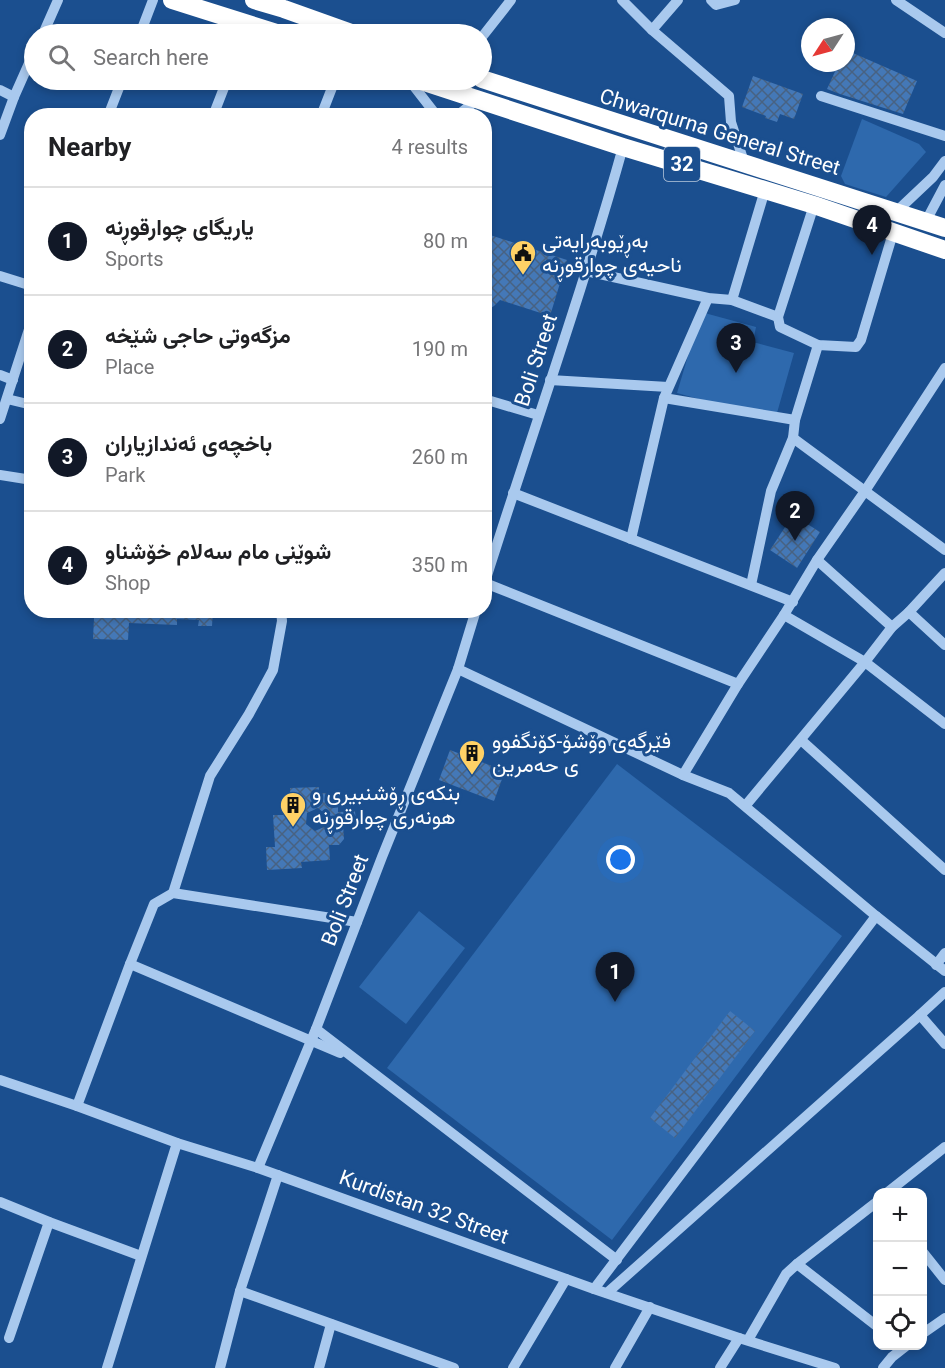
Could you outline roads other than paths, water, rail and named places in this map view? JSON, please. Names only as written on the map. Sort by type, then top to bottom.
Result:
[{"type":"highway","points":[[172,0],[234,24]]},
{"type":"highway","points":[[254,0],[287,5],[331,24]]},
{"type":"highway","name":"Chwarqurna General Street","points":[[492,82],[945,228]]},
{"type":"highway","name":"Chwarqurna General Street","points":[[450,90],[945,250]]},
{"type":"highway","points":[[628,148],[639,129]]},
{"type":"street","points":[[47,24],[58,0]]},
{"type":"street","points":[[144,24],[153,0]]},
{"type":"street","points":[[492,25],[511,0]]},
{"type":"street","points":[[622,0],[652,30],[729,96],[731,122],[744,162]]},
{"type":"street","points":[[652,30],[678,0]]},
{"type":"street","points":[[711,0],[716,5],[735,0]]},
{"type":"street","points":[[896,0],[944,29]]},
{"type":"street","points":[[0,135],[24,74]]},
{"type":"street","points":[[0,90],[14,97]]},
{"type":"street","points":[[111,108],[118,90]]},
{"type":"street","points":[[216,108],[223,90]]},
{"type":"street","points":[[324,108],[330,90]]},
{"type":"street","points":[[417,90],[431,108]]},
{"type":"street","points":[[821,96],[945,136]]},
{"type":"street","points":[[467,108],[478,99]]},
{"type":"street","name":"Boli Street","points":[[492,561],[538,415],[628,148]]},
{"type":"street","points":[[897,211],[933,177],[945,161]]},
{"type":"street","points":[[926,221],[945,185]]},
{"type":"street","points":[[732,300],[765,190]]},
{"type":"street","points":[[814,206],[778,317],[780,327],[818,345],[856,347],[861,340],[893,233]]},
{"type":"street","points":[[586,271],[708,298],[732,300],[778,317]]},
{"type":"street","points":[[0,276],[24,284]]},
{"type":"street","points":[[631,539],[666,392],[708,298]]},
{"type":"street","points":[[0,418],[24,345]]},
{"type":"street","points":[[751,585],[771,491],[794,438],[795,420],[818,345]]},
{"type":"street","points":[[683,775],[817,560],[945,369]]},
{"type":"street","points":[[0,375],[13,380]]},
{"type":"street","points":[[550,380],[666,392],[795,420]]},
{"type":"street","points":[[7,399],[24,403]]},
{"type":"street","points":[[492,401],[538,415]]},
{"type":"street","points":[[794,438],[945,550]]},
{"type":"street","points":[[0,475],[24,479]]},
{"type":"street","points":[[513,493],[792,602]]},
{"type":"street","points":[[817,560],[892,627]]},
{"type":"street","points":[[746,806],[892,627],[945,573]]},
{"type":"street","points":[[492,587],[738,684]]},
{"type":"street","points":[[909,612],[945,645]]},
{"type":"street","points":[[784,615],[865,662],[945,724]]},
{"type":"street","points":[[173,893],[210,776],[249,714],[273,670],[282,618]]},
{"type":"street","name":"Boli Street","points":[[258,1168],[316,1029],[458,669],[474,618]]},
{"type":"street","points":[[458,669],[683,775],[729,793],[941,968],[945,952]]},
{"type":"street","points":[[801,740],[945,870]]},
{"type":"street","points":[[77,1106],[154,904],[173,893],[357,922]]},
{"type":"street","points":[[594,1289],[876,916]]},
{"type":"street","points":[[130,964],[357,1060]]},
{"type":"street","points":[[608,1293],[945,992]]},
{"type":"street","points":[[920,1015],[945,1044]]},
{"type":"street","points":[[316,1029],[617,1260]]},
{"type":"street","name":"Kurdistan 32 Street","points":[[0,1080],[177,1143],[278,1175],[594,1289],[835,1368]]},
{"type":"street","points":[[107,1368],[177,1143]]},
{"type":"street","points":[[893,1188],[945,1147]]},
{"type":"street","points":[[220,1368],[240,1291],[278,1175]]},
{"type":"street","points":[[0,1202],[141,1256]]},
{"type":"street","points":[[720,1368],[744,1339],[786,1274],[873,1205]]},
{"type":"street","points":[[9,1338],[49,1222]]},
{"type":"street","points":[[927,1257],[945,1280]]},
{"type":"street","points":[[797,1264],[873,1323]]},
{"type":"street","points":[[513,1368],[566,1279]]},
{"type":"street","points":[[240,1291],[454,1368]]},
{"type":"street","points":[[615,1368],[650,1307]]},
{"type":"street","points":[[927,1331],[945,1318]]},
{"type":"street","points":[[319,1368],[331,1324]]},
{"type":"street","points":[[883,1368],[900,1350]]},
{"type":"street","points":[[416,1368],[420,1356]]},
{"type":"place","name":"شوێنی مام سەلام خۆشناو","points":[[872,255]]},
{"type":"place","name":"بەڕێوبەرایەتی ناحیەی چوارقوڕنە","points":[[523,276]]},
{"type":"place","name":"باخچەی ئەندازیاران","points":[[736,373]]},
{"type":"place","name":"مزگەوتی حاجی شێخە","points":[[795,541]]},
{"type":"place","name":"فێرگەی وۆشۆ-کۆنگفوو ی حەمرین","points":[[472,776]]},
{"type":"place","name":"بنکەی ڕۆشنبیری و هونەری چوارقوڕنە","points":[[293,828]]},
{"type":"place","name":"یاریگای چوارقوڕنە","points":[[615,1002]]}]
